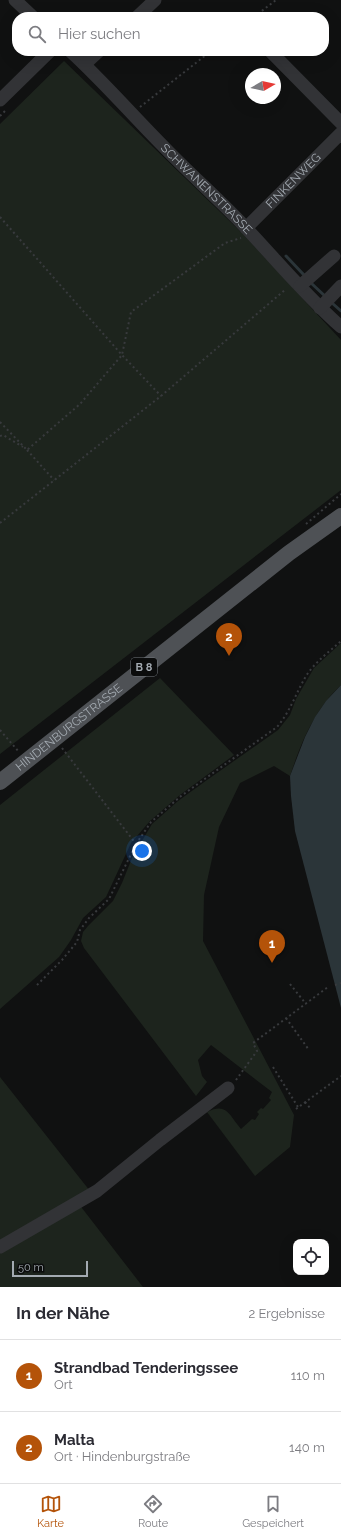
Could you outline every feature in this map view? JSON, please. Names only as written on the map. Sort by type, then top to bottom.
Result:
[{"type":"main road","name":"HINDENBURGSTRASSE","points":[[0,782],[289,553],[341,509]]},
{"type":"main road","name":"HINDENBURGSTRASSE","points":[[289,553],[341,516]]},
{"type":"street","points":[[15,0],[28,12]]},
{"type":"street","points":[[142,12],[155,0]]},
{"type":"street","points":[[0,100],[45,56]]},
{"type":"street","name":"SCHWANENSTRASSE","points":[[75,56],[246,228],[320,308],[341,327]]},
{"type":"street","points":[[84,64],[93,56]]},
{"type":"street","points":[[275,56],[341,123]]},
{"type":"street","name":"FINKENWEG","points":[[246,228],[341,133]]},
{"type":"street","points":[[297,284],[334,256]]},
{"type":"street","points":[[320,308],[341,286]]},
{"type":"street","points":[[0,1247],[97,1192],[160,1140],[228,1088]]},
{"type":"path","points":[[260,12],[276,0]]},
{"type":"path","points":[[132,114],[205,56]]},
{"type":"path","points":[[0,217],[122,355],[161,396]]},
{"type":"path","points":[[27,450],[80,404],[122,355],[130,312],[225,243],[243,237],[246,228]]},
{"type":"path","points":[[0,523],[161,396],[297,284]]},
{"type":"path","points":[[0,422],[54,480]]},
{"type":"path","points":[[0,436],[3,435],[27,450]]},
{"type":"path","points":[[38,985],[62,960],[76,942],[80,930],[90,918],[110,899],[136,844],[151,822],[181,796],[277,727],[287,716],[306,676],[313,667],[341,641]]},
{"type":"path","points":[[0,730],[27,760]]},
{"type":"path","points":[[54,738],[136,844]]},
{"type":"path","points":[[335,985],[341,983]]},
{"type":"path","points":[[290,984],[306,1004]]},
{"type":"path","points":[[228,1088],[244,1070],[257,1051],[253,1043],[328,987]]},
{"type":"path","points":[[286,1018],[309,1050]]},
{"type":"path","points":[[273,1067],[297,1108],[341,1076]]},
{"type":"path","points":[[305,1102],[311,1109]]},
{"type":"shaded area","points":[[64,61],[243,234],[341,340],[341,490],[0,754],[0,124]]},
{"type":"shaded area","points":[[341,643],[341,685],[323,705],[316,716],[304,739],[290,776],[274,766],[240,783],[219,827],[204,895],[203,941],[294,1115],[290,1147],[255,1176],[207,1112],[219,1108],[223,1109],[241,1129],[252,1119],[255,1120],[259,1114],[257,1112],[261,1108],[263,1109],[271,1100],[269,1098],[272,1092],[211,1045],[198,1060],[202,1076],[207,1082],[196,1096],[84,948],[81,941],[83,932],[113,901],[132,858],[152,824],[178,801],[278,730],[290,715],[296,699],[314,668]]},
{"type":"shaded area","points":[[160,678],[234,755],[180,795],[150,821],[131,843],[106,897],[83,918],[71,940],[59,957],[0,1009],[0,805]]},
{"type":"shaded area","points":[[341,685],[341,1008],[295,831],[290,776],[305,737],[315,717],[326,701]]},
{"type":"shaded area","points":[[0,1077],[90,1191],[75,1199],[143,1287],[0,1287]]},
{"type":"waterway","points":[[286,256],[304,275]]},
{"type":"waterway","points":[[311,283],[326,297]]},
{"type":"waterway","points":[[332,303],[341,311]]},
{"type":"place","name":"Malta","points":[[229,656]]},
{"type":"place","name":"Strandbad Tenderingssee","points":[[272,963]]}]
